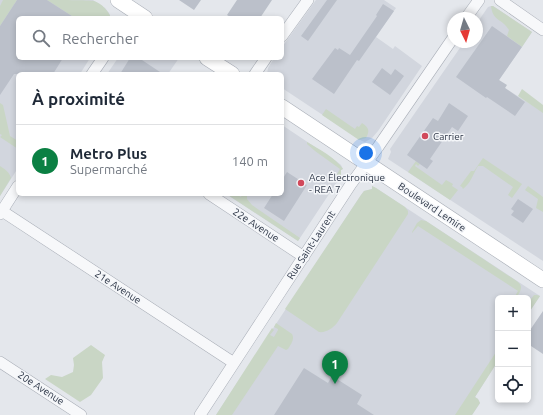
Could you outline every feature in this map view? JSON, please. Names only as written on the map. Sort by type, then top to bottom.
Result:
[{"type":"main road","points":[[211,60],[229,72]]},
{"type":"main road","name":"Boulevard Lemire","points":[[284,108],[543,280]]},
{"type":"street","points":[[284,33],[308,0]]},
{"type":"street","points":[[470,12],[479,0]]},
{"type":"street","points":[[500,0],[543,30]]},
{"type":"street","name":"Rue Saint-Laurent","points":[[200,415],[351,184],[447,47]]},
{"type":"street","points":[[93,72],[102,60]]},
{"type":"street","points":[[256,72],[265,60]]},
{"type":"street","points":[[1,212],[16,189]]},
{"type":"street","name":"22e Avenue","points":[[212,196],[304,257]]},
{"type":"street","name":"21e Avenue","points":[[1,212],[234,363]]},
{"type":"street","name":"20e Avenue","points":[[0,362],[81,415]]},
{"type":"shaded area","points":[[0,0],[93,0],[105,8],[110,16],[16,16],[16,60],[89,60],[81,72],[16,72],[16,171],[0,196]]},
{"type":"shaded area","points":[[316,0],[384,0],[396,8],[376,37],[393,49],[395,46],[422,66],[378,131],[372,138],[365,142],[284,89],[284,72],[267,72],[273,60],[284,60],[284,44]]},
{"type":"shaded area","points":[[493,6],[532,32],[499,80],[505,88],[543,112],[543,261],[388,159],[391,152],[390,149],[460,48],[483,48],[483,14],[488,7]]},
{"type":"shaded area","points":[[117,60],[178,60],[169,72],[108,72]]},
{"type":"shaded area","points":[[284,126],[336,161],[343,169],[341,170],[341,176],[298,241],[229,196],[284,196]]},
{"type":"shaded area","points":[[372,186],[540,296],[531,310],[531,295],[495,295],[495,366],[475,397],[480,403],[472,415],[216,415],[361,195],[364,191],[372,189]]},
{"type":"green space","points":[[3,0],[17,0],[0,26],[0,6]]},
{"type":"green space","points":[[47,0],[94,1],[100,4],[110,16],[93,16],[72,16]]},
{"type":"green space","points":[[491,6],[532,32],[522,47],[507,36],[509,30],[504,23],[494,15]]},
{"type":"green space","points":[[522,89],[543,105],[543,113],[518,96]]},
{"type":"green space","points":[[0,103],[3,105],[10,136],[16,140],[16,148],[0,137],[2,135],[0,134]]},
{"type":"green space","points":[[326,109],[355,129],[362,123],[368,129],[366,138],[359,140],[322,115]]},
{"type":"green space","points":[[307,142],[327,154],[340,165],[343,169],[341,170],[341,176],[339,178],[336,176],[340,169],[315,151],[307,144]]},
{"type":"green space","points":[[483,158],[522,184],[512,198],[508,195],[513,187],[483,166],[478,166],[466,187],[463,189],[460,186],[471,171],[474,171]]},
{"type":"green space","points":[[416,161],[420,164],[418,166],[416,164],[415,166],[442,185],[446,180],[453,184],[452,186],[458,190],[450,200],[408,172]]},
{"type":"green space","points":[[0,166],[10,174],[11,178],[0,196]]},
{"type":"green space","points":[[372,186],[405,207],[408,214],[337,323],[329,330],[319,332],[285,309],[361,195],[364,191],[372,189]]},
{"type":"green space","points":[[528,186],[543,197],[543,212],[536,208],[538,199],[525,190]]},
{"type":"green space","points":[[230,196],[247,196],[247,199],[252,205],[300,238],[298,241]]},
{"type":"green space","points":[[421,220],[426,221],[518,282],[521,288],[518,295],[516,295],[518,291],[418,226],[412,233],[417,223]]},
{"type":"green space","points":[[534,295],[540,296],[531,310],[531,299]]},
{"type":"green space","points":[[276,323],[293,336],[293,340],[288,349],[286,350],[278,346],[232,415],[216,415],[272,328],[274,330],[270,335],[274,337],[278,330],[274,327]]},
{"type":"green space","points":[[91,345],[105,355],[102,362],[103,378],[91,395],[80,402],[45,379],[51,375],[62,377],[73,372],[73,358]]},
{"type":"green space","points":[[495,354],[495,366],[475,397],[480,403],[472,415],[455,415]]},
{"type":"building","points":[[17,0],[47,0],[72,16],[16,16],[16,60],[62,60],[54,72],[16,72],[0,95],[0,26]]},
{"type":"building","points":[[179,0],[201,0],[194,10]]},
{"type":"building","points":[[237,0],[272,0],[261,16],[227,15]]},
{"type":"building","points":[[327,0],[337,0],[308,41],[301,36]]},
{"type":"building","points":[[383,4],[394,11],[359,61],[357,60],[334,94],[312,79],[335,48],[338,50],[339,48],[350,55],[377,16],[376,15]]},
{"type":"building","points":[[492,26],[522,47],[499,80],[507,85],[505,88],[525,102],[515,116],[456,77],[476,48],[483,48],[483,39]]},
{"type":"building","points":[[129,60],[142,60],[160,72],[121,72]]},
{"type":"building","points":[[382,68],[391,75],[395,69],[404,76],[390,95],[372,82]]},
{"type":"building","points":[[449,103],[468,116],[458,131],[452,127],[430,159],[433,161],[427,169],[407,155],[433,118],[438,121]]},
{"type":"building","points":[[287,172],[307,185],[284,221],[264,208],[272,196],[284,196],[284,177]]},
{"type":"building","points":[[518,199],[533,209],[523,223],[511,215],[514,211],[511,209]]},
{"type":"building","points":[[543,311],[543,354],[531,346],[531,329]]},
{"type":"building","points":[[304,368],[328,383],[332,376],[362,395],[357,404],[374,415],[274,415]]},
{"type":"place","name":"Carrier","points":[[425,136]]},
{"type":"place","name":"Ace Électronique - REA 7","points":[[301,183]]},
{"type":"place","name":"Metro Plus","points":[[335,384]]}]
